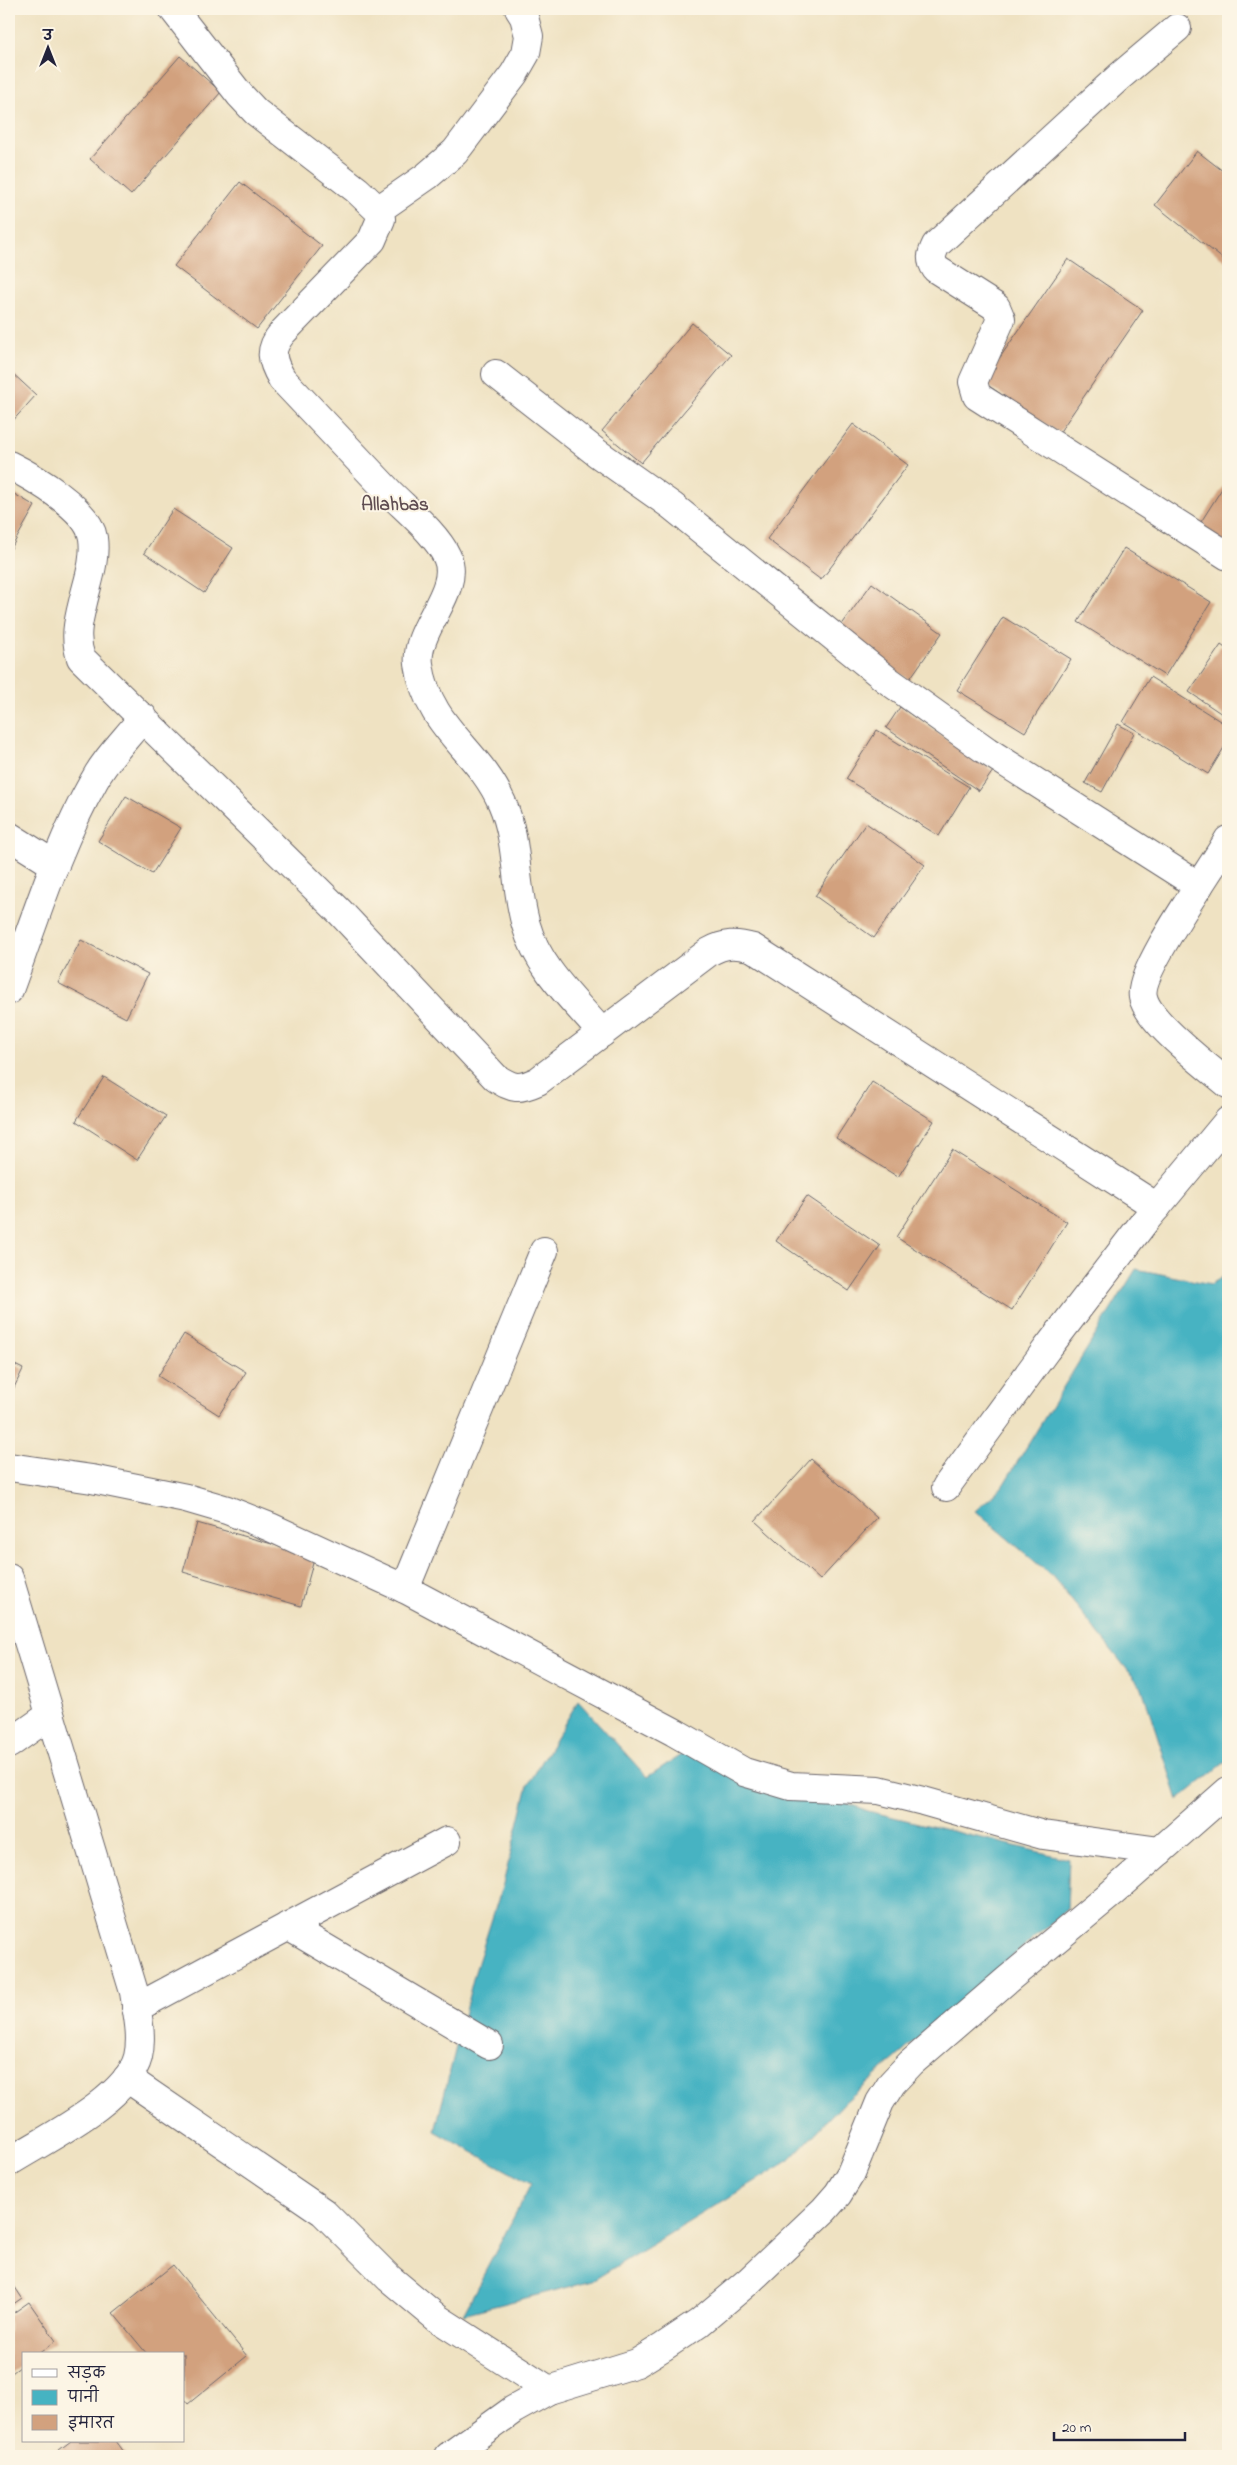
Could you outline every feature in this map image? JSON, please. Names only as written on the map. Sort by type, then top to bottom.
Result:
[{"type":"street","points":[[173,9],[235,89],[256,112],[357,190],[378,210],[381,219],[372,240],[283,332],[275,342],[272,356],[282,380],[417,520],[446,556],[451,574],[419,653],[426,696],[444,726],[492,783],[502,804],[513,834],[525,924],[534,948],[544,965],[602,1033]]},
{"type":"street","points":[[378,210],[427,176],[455,152],[514,74],[526,53],[529,36],[520,9]]},
{"type":"street","points":[[1177,28],[1119,77],[936,245],[931,254],[931,262],[936,269],[996,307],[1000,312],[1001,319],[973,382],[977,396],[1228,556]]},
{"type":"street","points":[[496,374],[597,453],[672,506],[894,684],[987,751],[1200,886]]},
{"type":"street","points":[[9,465],[44,483],[86,521],[93,536],[94,554],[78,620],[77,646],[81,658],[340,912],[496,1078],[510,1087],[523,1088],[538,1081],[709,952],[722,945],[738,944],[753,948],[1157,1207]]},
{"type":"street","points":[[9,990],[55,864],[95,779],[143,717]]},
{"type":"street","points":[[9,836],[55,864]]},
{"type":"street","points":[[1228,840],[1212,869],[1155,957],[1144,982],[1143,997],[1155,1018],[1184,1048],[1228,1084]]},
{"type":"street","points":[[946,1487],[1046,1350],[1157,1207],[1228,1121]]},
{"type":"street","points":[[405,1589],[544,1251]]},
{"type":"street","points":[[9,1468],[92,1479],[186,1498],[227,1510],[405,1589],[674,1732],[744,1772],[791,1786],[879,1790],[1043,1835],[1160,1851]]},
{"type":"street","points":[[9,1578],[134,1992],[140,2029],[138,2057],[127,2078],[106,2102],[9,2162]]},
{"type":"street","points":[[9,1744],[50,1715]]},
{"type":"street","points":[[448,2456],[513,2410],[549,2390],[636,2362],[699,2323],[750,2280],[824,2210],[838,2194],[851,2173],[880,2102],[892,2083],[911,2063],[1228,1791]]},
{"type":"street","points":[[136,2008],[447,1840]]},
{"type":"street","points":[[288,1926],[489,2045]]},
{"type":"street","points":[[127,2078],[316,2206],[352,2239],[389,2278],[437,2318],[549,2390]]},
{"type":"water","points":[[1136,1269],[1211,1284],[1228,1274],[1228,1760],[1178,1800],[1142,1688],[1052,1576],[975,1511],[1002,1487]]},
{"type":"water","points":[[578,1701],[647,1777],[696,1745],[868,1811],[1069,1859],[1067,1909],[845,2102],[790,2160],[592,2281],[463,2314],[531,2184],[435,2131],[474,1975],[503,1884],[528,1785]]},
{"type":"building","points":[[180,56],[221,92],[131,195],[90,159]]},
{"type":"building","points":[[1197,151],[1228,175],[1228,263],[1155,205]]},
{"type":"building","points":[[240,182],[322,246],[257,329],[174,266]]},
{"type":"building","points":[[1068,259],[1143,310],[1059,433],[983,382]]},
{"type":"building","points":[[692,323],[731,355],[641,463],[602,431]]},
{"type":"building","points":[[9,370],[36,395],[9,425]]},
{"type":"building","points":[[853,424],[908,465],[821,580],[767,539]]},
{"type":"building","points":[[1228,479],[1228,552],[1194,533]]},
{"type":"building","points":[[9,491],[35,506],[9,552]]},
{"type":"building","points":[[173,509],[233,548],[204,593],[144,553]]},
{"type":"building","points":[[1124,548],[1211,602],[1165,676],[1078,622]]},
{"type":"building","points":[[872,583],[942,633],[909,680],[838,630]]},
{"type":"building","points":[[1003,617],[1071,659],[1025,732],[957,690]]},
{"type":"building","points":[[1221,645],[1228,650],[1228,718],[1189,692]]},
{"type":"building","points":[[1150,677],[1228,726],[1228,741],[1208,774],[1123,722]]},
{"type":"building","points":[[900,707],[993,771],[979,791],[886,728]]},
{"type":"building","points":[[1118,724],[1134,733],[1102,792],[1085,783]]},
{"type":"building","points":[[877,730],[969,787],[939,836],[846,779]]},
{"type":"building","points":[[126,796],[181,828],[152,874],[98,841]]},
{"type":"building","points":[[866,823],[925,865],[874,938],[815,896]]},
{"type":"building","points":[[81,940],[148,974],[126,1018],[58,983]]},
{"type":"building","points":[[104,1077],[166,1116],[137,1160],[76,1121]]},
{"type":"building","points":[[872,1082],[934,1121],[898,1177],[836,1138]]},
{"type":"building","points":[[952,1150],[1067,1222],[1012,1310],[896,1237]]},
{"type":"building","points":[[807,1196],[880,1246],[849,1291],[776,1241]]},
{"type":"building","points":[[184,1334],[246,1372],[219,1415],[158,1376]]},
{"type":"building","points":[[9,1362],[23,1369],[9,1398]]},
{"type":"building","points":[[811,1459],[877,1518],[820,1580],[755,1521]]},
{"type":"building","points":[[197,1523],[315,1556],[301,1606],[183,1572]]},
{"type":"building","points":[[173,2265],[247,2356],[188,2404],[185,2400],[185,2352],[145,2352],[113,2313]]},
{"type":"building","points":[[9,2278],[22,2298],[9,2307]]},
{"type":"building","points":[[29,2302],[56,2341],[41,2352],[22,2352],[22,2365],[9,2375],[9,2316]]},
{"type":"building","points":[[70,2442],[117,2442],[127,2456],[51,2456]]},
{"type":"district","name":"Allahbas","points":[[395,503]]}]
